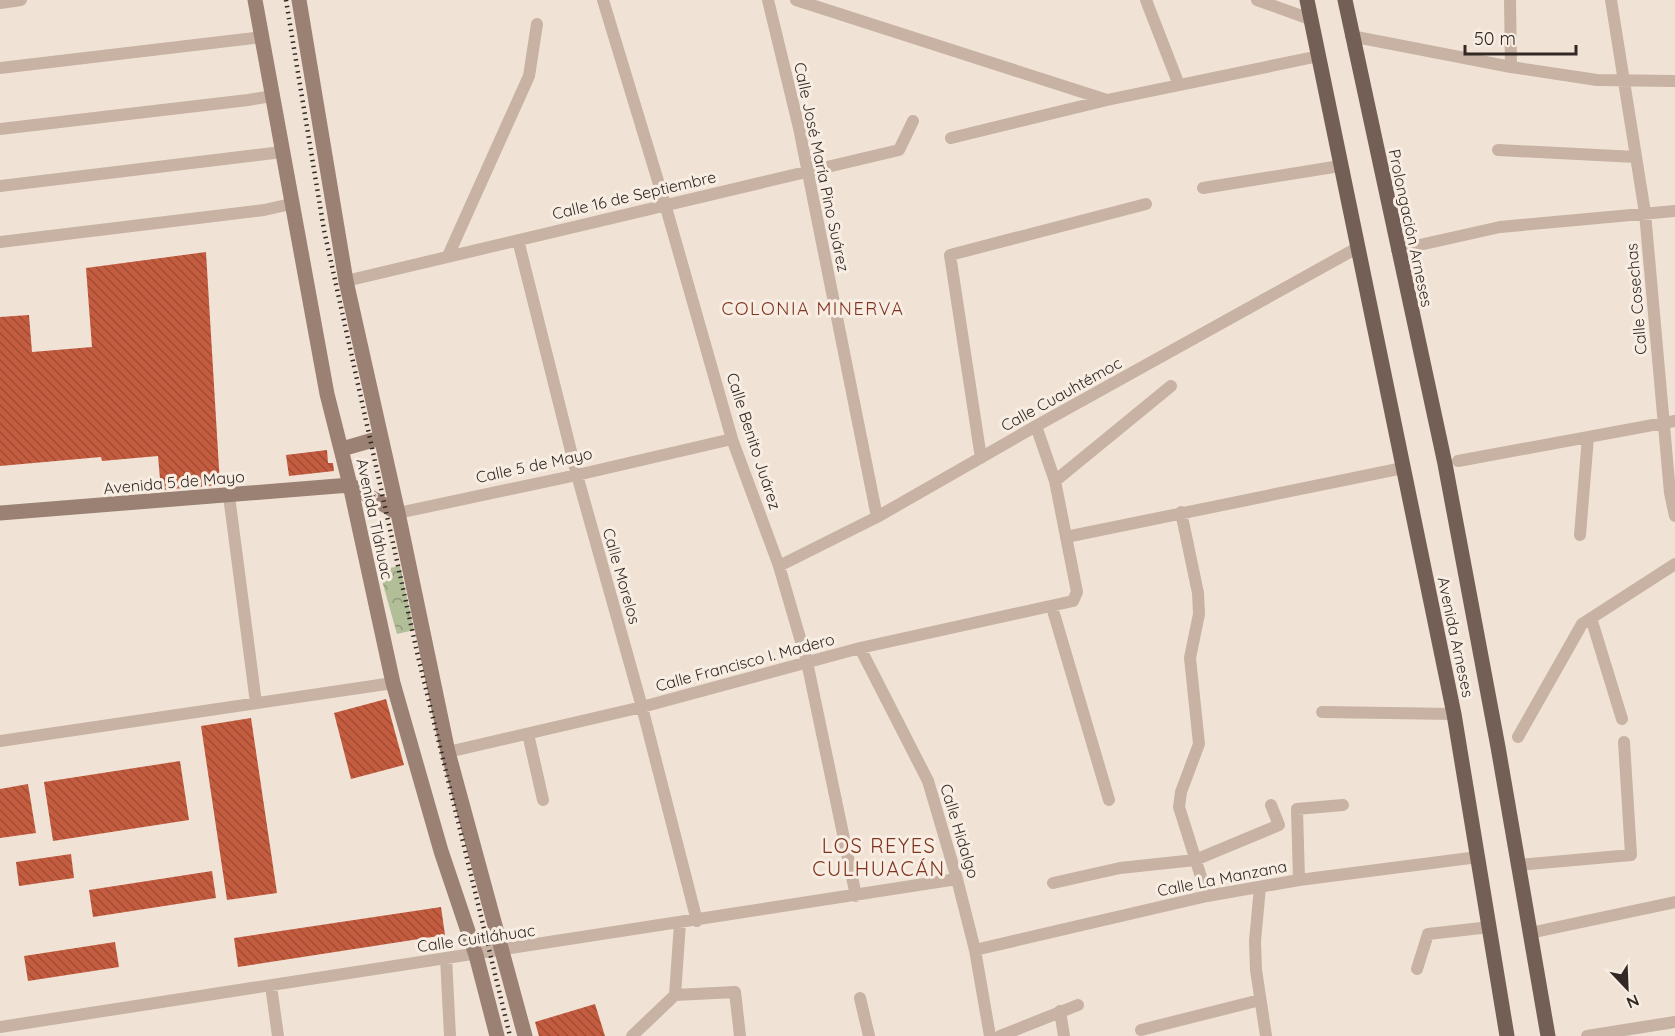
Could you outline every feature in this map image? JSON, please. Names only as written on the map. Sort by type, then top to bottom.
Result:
[{"type":"main road","name":"Avenida Tláhuac","points":[[255,0],[327,394],[350,484],[393,683],[441,851],[476,954],[497,1036]]},
{"type":"main road","name":"Avenida Tláhuac","points":[[299,0],[346,281],[448,752],[525,1036]]},
{"type":"main road","points":[[1307,0],[1356,248]]},
{"type":"main road","name":"Prolongación Arneses","points":[[1345,0],[1397,250],[1451,463]]},
{"type":"main road","name":"Avenida Arneses","points":[[1356,248],[1454,714],[1507,1036]]},
{"type":"main road","points":[[342,449],[380,438]]},
{"type":"main road","name":"Avenida Arneses","points":[[1451,463],[1548,1036]]},
{"type":"main road","points":[[350,484],[398,513]]},
{"type":"main road","name":"Avenida 5 de Mayo","points":[[0,513],[229,496],[350,484]]},
{"type":"street","points":[[0,3],[21,0]]},
{"type":"street","name":"Calle Benito Juárez","points":[[603,0],[665,204],[732,440],[779,566],[807,662],[856,896]]},
{"type":"street","name":"Calle José María Pino Suárez","points":[[768,0],[808,172],[878,517]]},
{"type":"street","points":[[796,0],[1107,100]]},
{"type":"street","points":[[1146,0],[1179,85]]},
{"type":"street","points":[[1257,0],[1310,19]]},
{"type":"street","points":[[1510,0],[1511,68]]},
{"type":"street","name":"Calle Cosechas","points":[[1611,0],[1645,213],[1669,422],[1670,493],[1675,516]]},
{"type":"street","points":[[448,256],[529,76],[537,24]]},
{"type":"street","points":[[1351,36],[1511,68],[1597,80],[1675,81]]},
{"type":"street","points":[[0,68],[262,37]]},
{"type":"street","points":[[951,138],[1107,100],[1319,56]]},
{"type":"street","points":[[0,129],[272,96]]},
{"type":"street","name":"Calle 16 de Septiembre","points":[[346,281],[899,150],[914,121]]},
{"type":"street","points":[[1498,150],[1636,157]]},
{"type":"street","points":[[0,186],[282,152]]},
{"type":"street","points":[[1203,188],[1340,166]]},
{"type":"street","points":[[0,242],[253,211],[291,204]]},
{"type":"street","points":[[981,458],[950,255],[1146,204]]},
{"type":"street","points":[[1397,250],[1500,227],[1675,211]]},
{"type":"street","name":"Calle Morelos","points":[[518,240],[577,475],[642,707],[697,921]]},
{"type":"street","name":"Calle Cuauhtémoc","points":[[779,566],[878,517],[1036,426],[1356,248]]},
{"type":"street","points":[[1055,481],[1171,386]]},
{"type":"street","points":[[1451,463],[1669,422]]},
{"type":"street","name":"Calle Francisco I. Madero","points":[[448,752],[642,707],[860,648],[1069,603],[1076,597],[1077,592],[1055,481],[1036,426]]},
{"type":"street","points":[[1580,535],[1588,437]]},
{"type":"street","name":"Calle 5 de Mayo","points":[[398,513],[732,440]]},
{"type":"street","points":[[1066,537],[1403,468]]},
{"type":"street","points":[[229,496],[256,703]]},
{"type":"street","points":[[1182,512],[1198,593],[1199,614],[1190,658],[1199,744],[1181,792],[1179,807],[1207,896]]},
{"type":"street","points":[[1518,737],[1582,624],[1675,564]]},
{"type":"street","points":[[1052,607],[1109,800]]},
{"type":"street","points":[[1591,618],[1622,719]]},
{"type":"street","name":"Calle Hidalgo","points":[[860,648],[928,781],[975,950],[990,1036]]},
{"type":"street","points":[[0,741],[393,683]]},
{"type":"street","points":[[1322,712],[1454,714]]},
{"type":"street","points":[[528,734],[543,800]]},
{"type":"street","points":[[1518,865],[1631,855],[1624,742]]},
{"type":"street","points":[[1053,884],[1120,868],[1195,860],[1279,825],[1271,805]]},
{"type":"street","points":[[1299,880],[1297,809],[1343,805]]},
{"type":"street","name":"Calle La Manzana","points":[[975,950],[1207,896],[1260,886],[1478,857]]},
{"type":"street","name":"Calle Cuitláhuac","points":[[0,1027],[957,879]]},
{"type":"street","points":[[1260,886],[1255,941],[1256,970],[1266,1036]]},
{"type":"street","points":[[1530,933],[1675,902]]},
{"type":"street","points":[[675,995],[680,923]]},
{"type":"street","points":[[1417,969],[1428,934],[1490,927]]},
{"type":"street","points":[[446,958],[450,1036]]},
{"type":"street","points":[[272,986],[278,1036]]},
{"type":"street","points":[[632,1036],[675,995],[735,992],[740,1036]]},
{"type":"street","points":[[860,999],[869,1036]]},
{"type":"street","points":[[1141,1030],[1260,1000]]},
{"type":"street","points":[[1000,1036],[1078,1005]]},
{"type":"street","points":[[1060,1011],[1064,1036]]},
{"type":"street","points":[[1587,1036],[1675,1022]]},
{"type":"green space","points":[[400,566],[414,630],[397,634],[379,570]]},
{"type":"building","points":[[206,252],[220,485],[161,490],[158,456],[102,461],[101,457],[0,466],[0,317],[29,315],[32,352],[92,347],[86,268]]},
{"type":"building","points":[[327,450],[328,463],[333,463],[334,471],[289,476],[286,455]]},
{"type":"building","points":[[386,699],[404,765],[351,779],[334,713]]},
{"type":"building","points":[[251,718],[277,893],[227,900],[201,726]]},
{"type":"building","points":[[180,761],[189,820],[53,841],[44,782]]},
{"type":"building","points":[[28,784],[36,833],[0,838],[0,789]]},
{"type":"building","points":[[71,854],[74,878],[19,886],[16,862]]},
{"type":"building","points":[[212,871],[216,898],[93,917],[89,890]]},
{"type":"building","points":[[441,907],[445,935],[238,967],[234,938]]},
{"type":"building","points":[[115,942],[119,967],[28,981],[24,956]]},
{"type":"building","points":[[595,1004],[605,1036],[539,1036],[535,1022]]},
{"type":"railway","points":[[286,0],[324,230],[417,652],[510,1036]]},
{"type":"district","name":"COLONIA MINERVA","points":[[813,309]]},
{"type":"district","name":"LOS REYES CULHUACÁN","points":[[879,858]]}]
